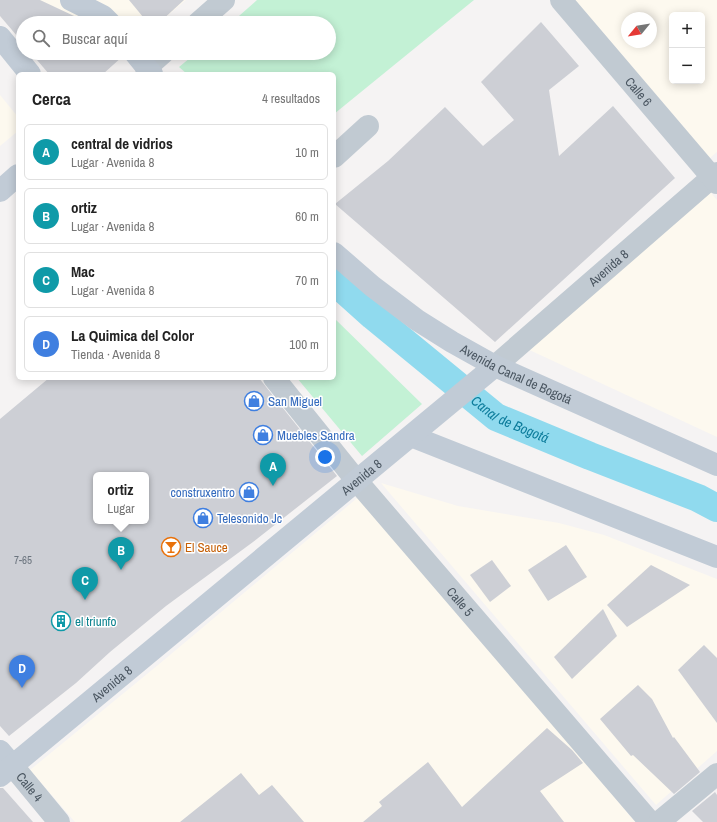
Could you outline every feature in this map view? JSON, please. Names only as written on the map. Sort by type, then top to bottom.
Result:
[{"type":"main road","points":[[71,0],[103,16]]},
{"type":"main road","points":[[0,37],[16,57]]},
{"type":"main road","points":[[19,60],[28,72]]},
{"type":"main road","points":[[0,191],[16,177]]},
{"type":"main road","name":"Avenida Canal de Bogotá","points":[[336,255],[372,286],[417,320],[495,366],[717,465]]},
{"type":"main road","name":"Avenida 8","points":[[4,764],[411,436],[495,366]]},
{"type":"main road","points":[[411,436],[717,557]]},
{"type":"street","points":[[206,16],[224,0]]},
{"type":"street","name":"Calle 6","points":[[561,0],[715,178]]},
{"type":"street","points":[[143,67],[153,60]]},
{"type":"street","points":[[336,155],[368,126]]},
{"type":"street","name":"Avenida 8","points":[[495,366],[715,178]]},
{"type":"street","name":"Calle 5","points":[[276,380],[356,480],[650,822]]},
{"type":"street","name":"Calle 4","points":[[4,764],[59,822]]},
{"type":"street","points":[[659,822],[717,774]]},
{"type":"shaded area","points":[[0,0],[186,0],[167,16],[16,16],[16,35],[0,16]]},
{"type":"shaded area","points":[[575,0],[717,0],[717,152],[710,158]]},
{"type":"shaded area","points":[[0,95],[16,115],[16,133],[0,146]]},
{"type":"shaded area","points":[[707,188],[717,200],[717,437],[523,347]]},
{"type":"shaded area","points":[[381,483],[458,506],[559,523],[604,535],[717,579],[717,751],[656,805]]},
{"type":"shaded area","points":[[362,494],[635,822],[75,822],[30,770]]},
{"type":"green space","points":[[257,0],[474,0],[336,112],[336,72],[185,72],[179,67],[188,60],[336,60],[336,16],[239,16]]},
{"type":"green space","points":[[336,320],[422,404],[362,456],[299,380],[336,380]]},
{"type":"building","points":[[0,0],[40,0],[74,16],[16,16],[16,35],[0,16]]},
{"type":"building","points":[[129,0],[184,0],[167,16],[142,16]]},
{"type":"building","points":[[541,22],[579,66],[549,90],[559,156],[613,106],[675,178],[495,342],[336,205],[336,203],[388,161],[445,107],[483,146],[514,120],[481,82]]},
{"type":"building","points":[[37,60],[119,60],[105,72],[47,72]]},
{"type":"building","points":[[47,380],[261,380],[337,476],[253,542],[166,606],[110,652],[76,683],[9,736],[0,726],[0,419]]},
{"type":"building","points":[[566,545],[587,577],[548,601],[528,570]]},
{"type":"building","points":[[492,560],[511,586],[490,602],[470,575]]},
{"type":"building","points":[[651,565],[690,585],[627,627],[607,605]]},
{"type":"building","points":[[603,609],[617,636],[572,679],[554,657]]},
{"type":"building","points":[[704,645],[717,658],[717,723],[678,670]]},
{"type":"building","points":[[638,685],[652,699],[673,738],[674,737],[700,772],[674,794],[633,755],[631,756],[600,719]]},
{"type":"building","points":[[547,728],[572,750],[583,763],[540,791],[564,822],[363,822],[382,806],[379,802],[428,762],[462,807]]},
{"type":"building","points":[[241,773],[259,795],[272,785],[304,822],[180,822]]},
{"type":"building","points":[[0,788],[3,788],[33,822],[0,822]]},
{"type":"building","points":[[715,792],[717,795],[717,822],[703,822],[692,811]]},
{"type":"waterway","name":"Canal de Bogotá","points":[[336,283],[373,316],[496,417],[590,456],[698,498],[717,508]]},
{"type":"place","name":"San Miguel","points":[[254,401]]},
{"type":"place","name":"Muebles Sandra","points":[[263,435]]},
{"type":"place","name":"central de vidrios","points":[[273,486]]},
{"type":"place","name":"construxentro","points":[[249,492]]},
{"type":"place","name":"Telesonido Jc","points":[[203,518]]},
{"type":"place","name":"El Sauce","points":[[171,547]]},
{"type":"place","name":"ortiz","points":[[121,570]]},
{"type":"place","name":"Mac","points":[[85,600]]},
{"type":"place","name":"el triunfo","points":[[61,621]]},
{"type":"place","name":"La Quimica del Color","points":[[22,688]]}]
